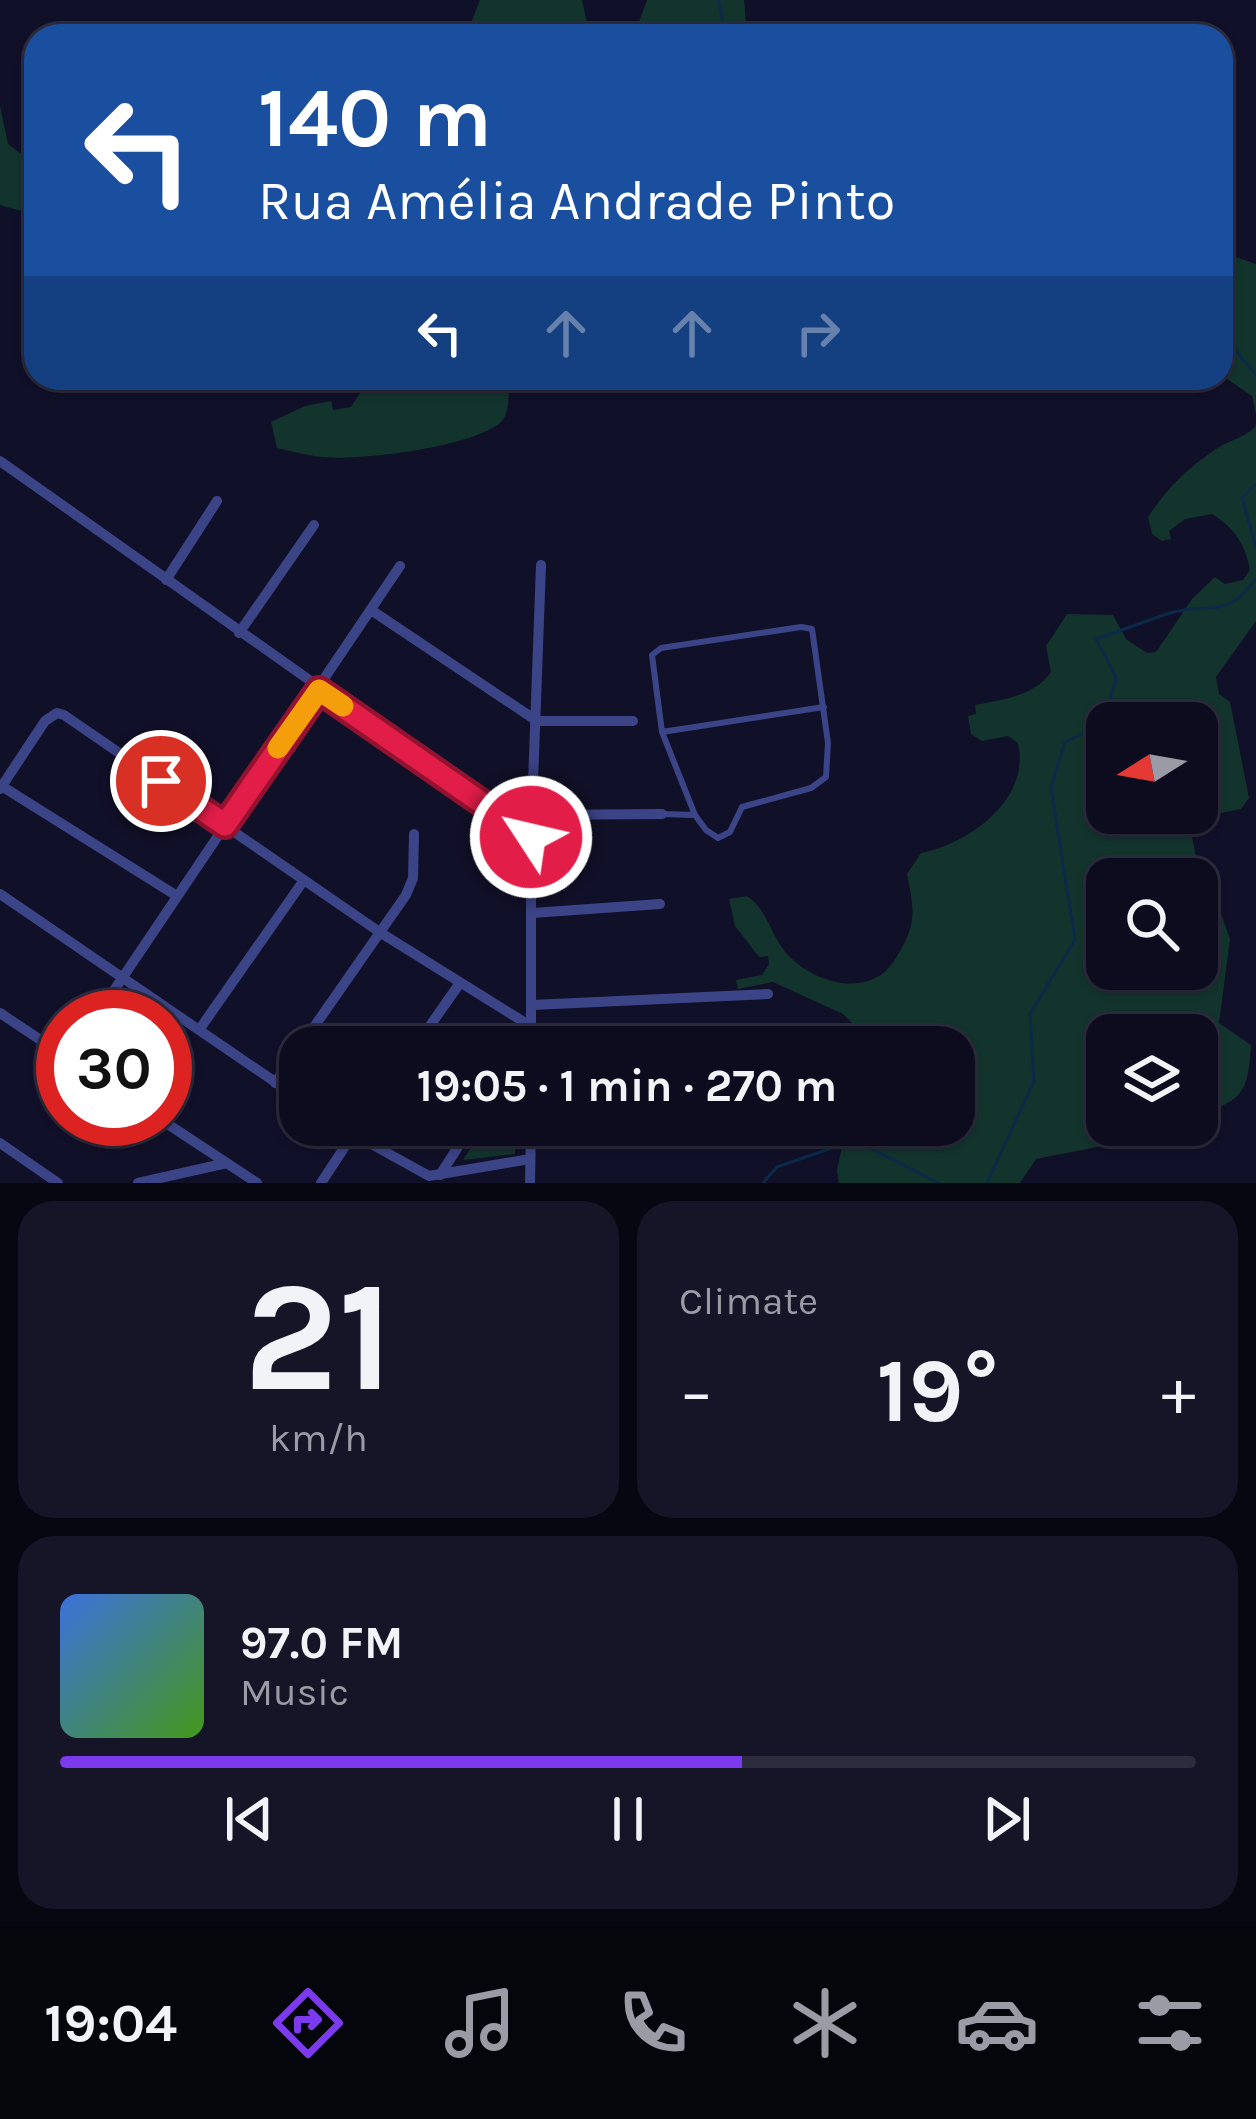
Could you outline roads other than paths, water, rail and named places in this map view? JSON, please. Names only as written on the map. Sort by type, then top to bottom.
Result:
[{"type":"street","points":[[0,461],[531,837]]},
{"type":"street","points":[[166,580],[217,501]]},
{"type":"street","points":[[239,633],[314,526]]},
{"type":"street","points":[[115,990],[400,566]]},
{"type":"street","points":[[531,1026],[531,837],[541,566]]},
{"type":"street","points":[[370,610],[537,721],[633,722]]},
{"type":"street","points":[[177,896],[0,787],[45,721],[56,713],[460,983],[512,1026]]},
{"type":"street","points":[[533,815],[662,814]]},
{"type":"street","points":[[315,1026],[381,933],[412,878],[414,834]]},
{"type":"street","points":[[199,1030],[304,880]]},
{"type":"street","points":[[0,894],[279,1085]]},
{"type":"street","points":[[532,913],[660,904]]},
{"type":"street","points":[[430,1026],[460,983]]},
{"type":"street","points":[[532,1005],[768,994]]},
{"type":"street","points":[[0,1013],[36,1037]]},
{"type":"street","points":[[275,1082],[279,1076]]},
{"type":"street","points":[[192,1140],[257,1183]]},
{"type":"street","points":[[0,1143],[58,1183]]},
{"type":"street","points":[[321,1183],[345,1146]]},
{"type":"street","points":[[379,1146],[420,1174],[440,1175],[530,1159]]},
{"type":"street","points":[[440,1175],[459,1146]]},
{"type":"street","points":[[530,1146],[530,1183]]},
{"type":"street","points":[[138,1183],[227,1163]]},
{"type":"street","points":[[34,1183],[41,1171]]},
{"type":"lane","points":[[812,629],[824,707],[829,767],[820,783],[742,807],[730,832],[718,838],[695,814],[662,732],[652,655],[662,648],[812,629]]},
{"type":"lane","points":[[662,732],[824,707]]},
{"type":"lane","points":[[662,814],[695,814]]},
{"type":"waterway","points":[[719,0],[723,24]]},
{"type":"waterway","points":[[1233,347],[1256,375]]},
{"type":"waterway","points":[[1256,484],[1242,498],[1256,547]]},
{"type":"waterway","points":[[987,1183],[1034,1081],[1030,1014],[1075,940],[1051,788],[1065,742],[1103,724],[1116,677],[1096,639],[1170,613],[1225,606],[1256,579]]},
{"type":"waterway","points":[[763,1183],[777,1167],[855,1140],[938,1183]]}]
